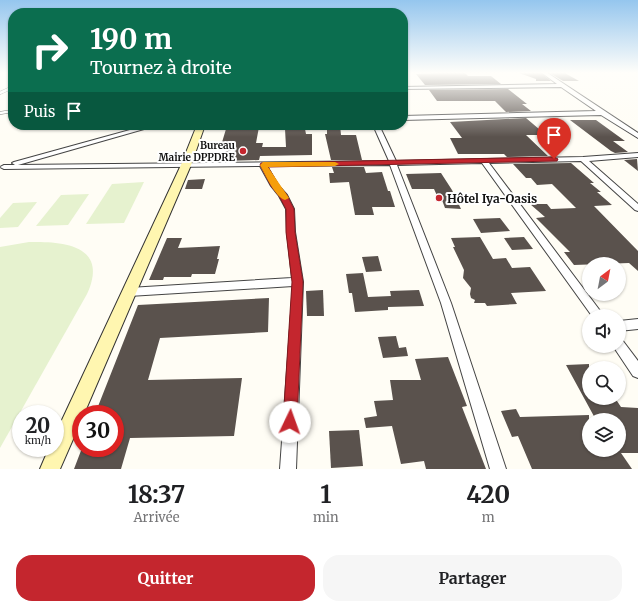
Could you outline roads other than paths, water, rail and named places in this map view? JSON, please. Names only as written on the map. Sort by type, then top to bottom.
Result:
[{"type":"street","points":[[575,94],[638,136]]},
{"type":"street","points":[[408,118],[602,113]]},
{"type":"street","points":[[2,167],[137,130]]},
{"type":"street","points":[[50,469],[186,165],[199,130]]},
{"type":"street","points":[[378,130],[393,163],[446,303],[498,469]]},
{"type":"street","points":[[2,167],[393,163],[583,159],[638,155]]},
{"type":"street","points":[[583,159],[638,208]]},
{"type":"street","points":[[484,161],[593,309]]},
{"type":"street","points":[[263,165],[275,186],[283,195],[290,209],[291,232],[298,282],[288,469]]},
{"type":"street","points":[[129,292],[298,282]]},
{"type":"street","points":[[626,325],[638,324]]},
{"type":"street","points":[[625,353],[638,372]]},
{"type":"place","name":"Bureau Mairie DPPDRE","points":[[243,151]]},
{"type":"place","name":"Hôtel Iya-Oasis","points":[[439,198]]}]
